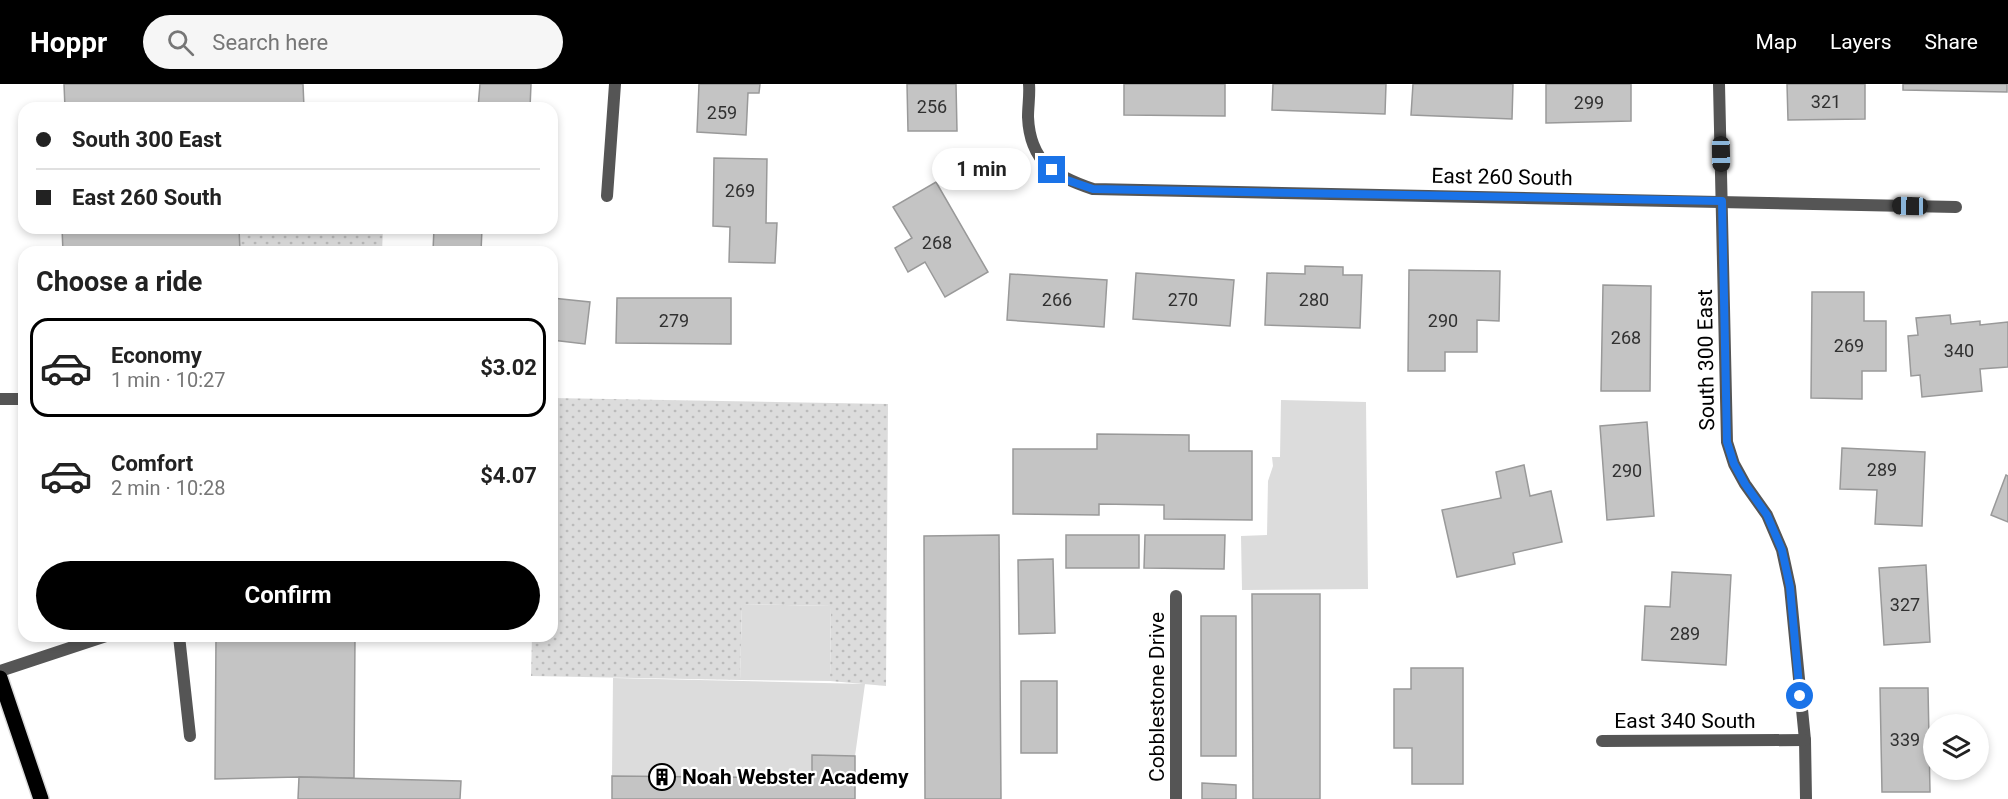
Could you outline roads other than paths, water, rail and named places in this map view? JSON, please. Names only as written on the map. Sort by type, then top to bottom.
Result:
[{"type":"main road","points":[[0,678],[41,799]]},
{"type":"street","points":[[608,196],[615,84]]},
{"type":"street","name":"East 260 South","points":[[1029,84],[1030,131],[1041,159],[1064,179],[1093,189],[1956,207]]},
{"type":"street","name":"South 300 East","points":[[1719,84],[1727,442],[1734,464],[1767,515],[1782,550],[1790,587],[1804,740],[1806,799]]},
{"type":"street","points":[[0,399],[18,399]]},
{"type":"street","name":"Cobblestone Drive","points":[[1176,596],[1176,799]]},
{"type":"street","points":[[0,671],[88,642]]},
{"type":"street","points":[[180,642],[190,736]]},
{"type":"street","name":"East 340 South","points":[[1602,741],[1804,740]]},
{"type":"place","name":"Noah Webster Academy","points":[[662,777]]}]
